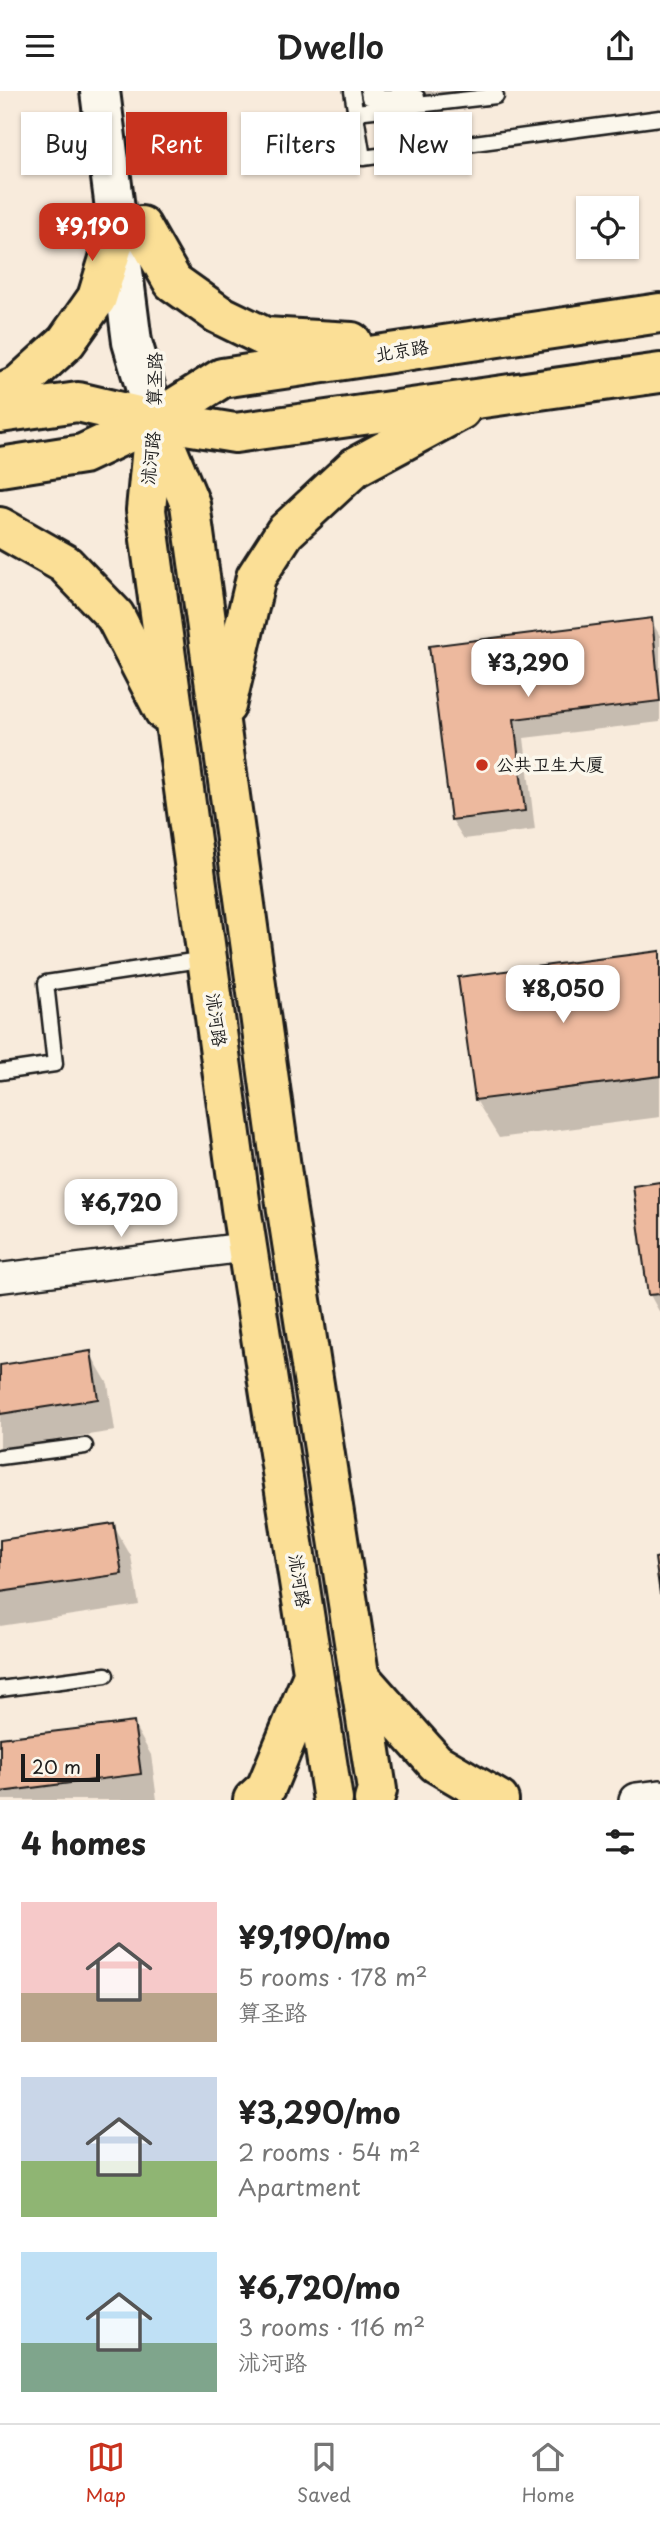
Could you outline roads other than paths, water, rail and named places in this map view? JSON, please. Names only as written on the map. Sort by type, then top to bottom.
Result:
[{"type":"main road","name":"算圣路","points":[[100,91],[130,228]]},
{"type":"main road","name":"算圣路","points":[[124,91],[132,342],[155,419]]},
{"type":"main road","points":[[0,393],[19,385],[66,342],[97,299],[130,228],[173,282],[218,314],[265,337],[334,342],[455,344]]},
{"type":"main road","name":"北京路","points":[[0,467],[83,454],[155,419],[222,378],[660,313]]},
{"type":"main road","points":[[0,413],[78,402],[235,433],[660,373]]},
{"type":"main road","points":[[221,729],[256,577],[285,532],[355,467],[484,397]]},
{"type":"main road","name":"沭河路","points":[[155,419],[190,504],[286,1204],[377,1790],[374,1800]]},
{"type":"main road","name":"沭河路","points":[[155,419],[146,510],[248,1247],[333,1800]]},
{"type":"main road","points":[[0,527],[65,564],[115,616],[176,735]]},
{"type":"main road","points":[[253,1800],[266,1788],[313,1675]]},
{"type":"main road","points":[[359,1676],[436,1763],[499,1800]]},
{"type":"street","points":[[0,1278],[248,1247]]},
{"type":"street","points":[[636,1800],[660,1797]]},
{"type":"lane","points":[[352,91],[356,112],[496,96],[369,97],[368,91]]},
{"type":"lane","points":[[360,138],[363,158],[660,118]]},
{"type":"lane","points":[[0,1072],[55,1064],[46,983],[207,958]]},
{"type":"lane","points":[[0,1457],[85,1446]]},
{"type":"lane","points":[[0,1689],[106,1675]]},
{"type":"place","name":"公共卫生大厦","points":[[482,765]]}]
